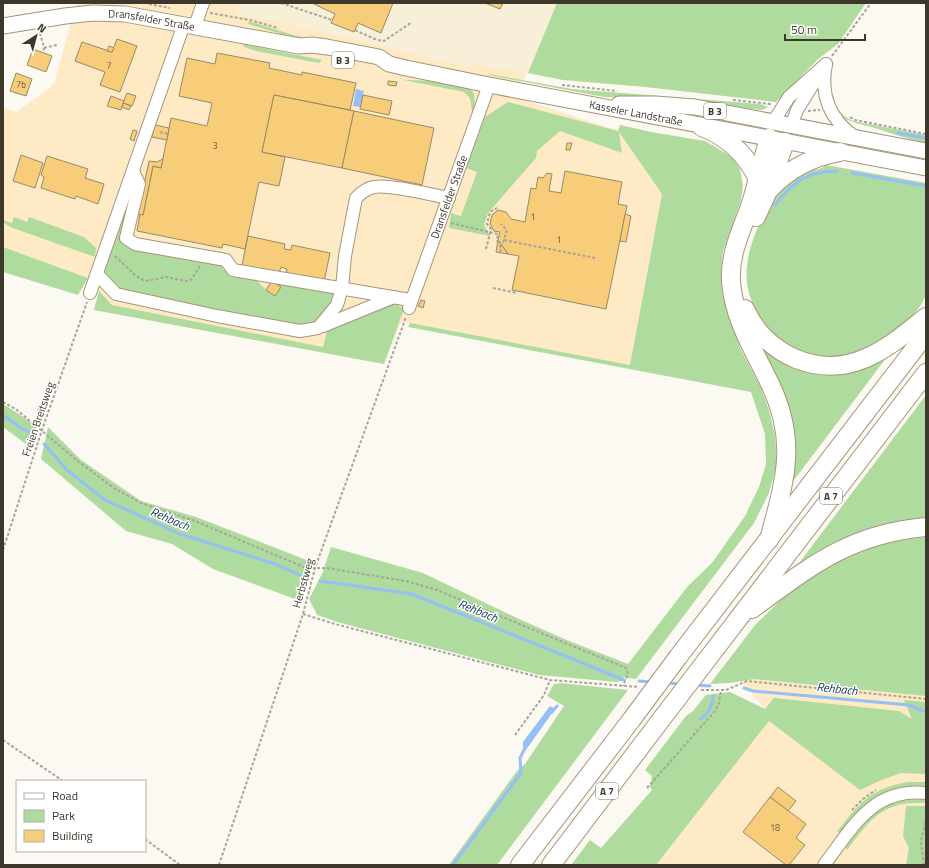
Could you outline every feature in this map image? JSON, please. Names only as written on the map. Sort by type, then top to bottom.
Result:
[{"type":"highway","points":[[702,127],[720,135],[736,146],[748,162],[762,186]]},
{"type":"highway","points":[[780,132],[762,186],[738,269],[743,305],[754,326],[768,342],[798,361],[821,366],[844,365],[866,359],[879,352],[926,317]]},
{"type":"highway","points":[[769,540],[784,483],[787,464],[787,439],[782,415],[772,388],[741,324],[731,282],[734,249],[762,186],[785,175],[794,168],[816,158],[840,152]]},
{"type":"highway","name":"A 7","points":[[520,865],[926,334]]},
{"type":"highway","name":"A 7","points":[[551,865],[926,372]]},
{"type":"highway","points":[[736,620],[817,562],[842,549],[883,534],[926,527]]},
{"type":"main road","name":"Dransfelder Straße","points":[[3,26],[92,13],[195,16],[299,46],[312,44],[379,57],[389,64],[590,104]]},
{"type":"main road","name":"Kasseler Landstraße","points":[[590,104],[675,105],[780,132],[840,152],[926,168]]},
{"type":"main road","name":"Kasseler Landstraße","points":[[590,104],[702,127],[857,138],[926,151]]},
{"type":"street","points":[[90,294],[133,171],[195,16]]},
{"type":"street","points":[[780,132],[798,110],[826,64]]},
{"type":"street","points":[[780,132],[789,97],[826,64]]},
{"type":"street","points":[[826,64],[824,86],[829,108],[840,125],[857,138]]},
{"type":"street","name":"Dransfelder Straße","points":[[409,304],[449,198],[489,85]]},
{"type":"street","points":[[133,171],[139,184],[126,238],[135,244],[226,260],[233,270],[394,297],[409,304]]},
{"type":"street","points":[[318,328],[337,305],[342,288],[345,256],[356,198],[363,191],[374,187],[387,187],[449,198]]},
{"type":"street","points":[[97,274],[110,290],[121,295],[217,316],[300,331],[318,328],[394,297]]},
{"type":"street","points":[[824,865],[855,824],[869,809],[879,802],[898,794],[913,791],[926,792]]},
{"type":"path","points":[[281,3],[332,20]]},
{"type":"path","points":[[826,64],[871,3]]},
{"type":"path","points":[[146,4],[172,9]]},
{"type":"path","points":[[195,16],[214,13],[250,20],[284,30]]},
{"type":"path","points":[[36,20],[44,48],[42,52]]},
{"type":"path","points":[[355,30],[377,40],[384,41],[412,22]]},
{"type":"path","points":[[44,48],[57,45]]},
{"type":"path","points":[[558,84],[620,91]]},
{"type":"path","points":[[729,100],[767,103]]},
{"type":"path","points":[[844,114],[855,120],[926,134]]},
{"type":"path","points":[[160,132],[168,134]]},
{"type":"path","points":[[486,249],[490,232],[488,224],[490,212],[497,208]]},
{"type":"path","points":[[500,252],[507,230],[501,224]]},
{"type":"path","points":[[462,226],[498,234],[497,241],[502,249]]},
{"type":"path","points":[[504,240],[595,258]]},
{"type":"path","points":[[118,258],[136,276],[145,281],[166,277],[186,281],[191,280],[199,266],[203,263]]},
{"type":"path","points":[[493,288],[517,293]]},
{"type":"path","name":"Freien Breitsweg","points":[[3,550],[42,430],[90,294]]},
{"type":"path","name":"Herbstweg","points":[[219,865],[303,614],[315,568],[409,304]]},
{"type":"path","points":[[3,402],[17,410],[79,462],[114,488],[141,503],[196,521],[306,568],[327,568],[406,580],[437,590],[626,668],[628,674],[623,686]]},
{"type":"path","points":[[303,614],[334,624],[550,680],[632,686]]},
{"type":"path","points":[[515,735],[544,694],[550,680]]},
{"type":"path","points":[[707,690],[721,690],[747,682],[926,699]]},
{"type":"path","points":[[647,788],[715,711],[719,703],[721,690]]},
{"type":"path","points":[[3,740],[62,780]]},
{"type":"path","points":[[924,865],[921,840],[926,820]]},
{"type":"path","points":[[146,840],[180,865]]},
{"type":"shaded area","points":[[76,3],[866,3],[838,44],[818,59],[776,102],[646,87],[563,80],[528,73],[512,96],[619,131],[662,194],[630,365],[401,322],[384,364],[94,310],[99,291],[88,278],[3,247],[3,110],[4,108],[16,112],[50,88],[55,81]]},
{"type":"shaded area","points":[[236,3],[592,3],[567,42],[528,73],[474,65],[466,66],[283,23],[239,15]]},
{"type":"shaded area","points":[[926,564],[926,865],[656,865],[769,721],[765,709],[740,680]]},
{"type":"green space","points":[[557,3],[866,3],[838,44],[818,59],[776,102],[646,87],[563,80],[528,73]]},
{"type":"green space","points":[[249,21],[293,35],[325,42],[288,36],[248,24]]},
{"type":"green space","points":[[243,44],[322,60],[319,63],[256,51],[244,47]]},
{"type":"green space","points":[[489,74],[572,89],[760,104],[768,107],[762,110],[707,102],[604,97]]},
{"type":"green space","points":[[404,80],[440,82],[460,85],[467,88],[474,94],[475,103],[473,116],[470,98],[464,92]]},
{"type":"green space","points":[[508,102],[618,131],[620,125],[705,141],[732,157],[740,169],[743,186],[741,200],[723,251],[721,271],[722,294],[741,350],[761,388],[769,410],[775,435],[777,464],[769,493],[754,523],[636,679],[623,677],[624,680],[617,682],[539,675],[337,622],[317,615],[309,599],[322,574],[331,547],[423,573],[519,619],[569,641],[628,664],[688,586],[712,563],[745,516],[759,487],[766,464],[765,434],[751,392],[408,327],[410,323],[630,365],[662,194],[619,132],[622,153],[560,131],[537,151],[536,158],[488,213],[484,225],[490,236],[449,228],[451,213],[461,216],[477,172],[466,168],[485,117]]},
{"type":"green space","points":[[836,108],[844,116],[853,121],[926,135],[926,143],[851,121],[838,114]]},
{"type":"green space","points":[[826,165],[926,183],[927,288],[922,304],[907,321],[872,346],[848,356],[835,358],[820,358],[806,355],[792,348],[768,328],[752,303],[748,289],[747,276],[747,263],[754,237],[759,224],[773,201],[783,188],[796,176],[810,170],[819,169]]},
{"type":"green space","points":[[122,212],[125,214],[121,236],[223,265],[222,269],[227,270],[230,277],[256,280],[266,290],[272,281],[335,292],[334,303],[317,322],[301,327],[117,290],[106,277],[104,269]]},
{"type":"green space","points":[[14,217],[27,222],[29,217],[84,237],[96,248],[95,257],[10,227],[3,222],[3,220],[12,223]]},
{"type":"green space","points":[[3,247],[88,278],[78,295],[3,272]]},
{"type":"green space","points":[[99,291],[112,305],[323,347],[327,330],[393,302],[404,309],[384,364],[94,310]]},
{"type":"green space","points":[[746,327],[796,365],[893,349],[785,492],[792,460]]},
{"type":"green space","points":[[926,395],[926,524],[787,579]]},
{"type":"green space","points":[[3,404],[37,427],[30,447],[3,427]]},
{"type":"green space","points":[[48,427],[81,460],[141,501],[196,517],[309,561],[310,572],[295,599],[213,569],[172,544],[126,531],[41,459]]},
{"type":"green space","points":[[926,537],[926,696],[754,679],[730,683],[710,684],[756,624],[794,587],[858,549],[888,542]]},
{"type":"green space","points":[[561,683],[628,690],[497,865],[449,865],[517,771],[525,764],[564,706],[547,696],[554,684]]},
{"type":"green space","points":[[730,692],[765,709],[774,698],[899,711],[912,719],[904,700],[926,702],[926,774],[901,773],[860,790],[769,721],[656,865],[571,865],[590,840],[601,848],[652,790],[650,787],[652,776],[645,770],[686,716],[693,711],[706,695]]},
{"type":"green space","points":[[908,782],[926,782],[926,786],[898,788],[877,796],[858,811],[841,832],[837,832],[859,805],[866,799],[884,788]]},
{"type":"green space","points":[[926,799],[926,803],[898,805],[879,814],[863,829],[847,850],[845,846],[862,825],[879,810],[888,805],[899,802]]},
{"type":"green space","points":[[906,806],[926,806],[926,865],[906,865],[909,848],[903,836]]},
{"type":"water","points":[[356,89],[364,91],[360,107],[353,106]]},
{"type":"water","points":[[550,706],[555,709],[523,754],[523,742]]},
{"type":"building","points":[[312,3],[393,3],[381,33],[358,23],[354,32],[331,23],[335,14]]},
{"type":"building","points":[[485,3],[503,3],[500,9]]},
{"type":"building","points":[[117,39],[137,46],[120,92],[100,85],[105,72],[75,61],[82,42],[112,52]]},
{"type":"building","points":[[109,46],[114,48],[112,52],[107,51]]},
{"type":"building","points":[[33,49],[52,56],[46,72],[27,65]]},
{"type":"building","points":[[217,53],[270,63],[269,68],[302,75],[302,72],[356,83],[350,110],[274,95],[262,152],[285,157],[279,186],[259,182],[245,249],[223,244],[222,248],[137,231],[140,214],[143,215],[153,166],[161,168],[171,118],[207,126],[212,103],[179,96],[187,58],[215,64]]},
{"type":"building","points":[[16,73],[32,79],[26,96],[10,91]]},
{"type":"building","points":[[388,81],[397,82],[396,86],[388,85]]},
{"type":"building","points":[[127,93],[136,96],[132,106],[123,103]]},
{"type":"building","points":[[274,95],[354,111],[342,168],[262,152]]},
{"type":"building","points":[[363,95],[392,101],[389,115],[360,109]]},
{"type":"building","points":[[111,96],[124,101],[121,110],[107,106]]},
{"type":"building","points":[[123,103],[131,106],[129,110],[122,107]]},
{"type":"building","points":[[354,111],[434,128],[422,185],[342,168]]},
{"type":"building","points":[[155,125],[169,128],[167,140],[152,137]]},
{"type":"building","points":[[133,130],[137,131],[134,141],[130,139]]},
{"type":"building","points":[[567,143],[572,143],[570,150],[566,150]]},
{"type":"building","points":[[21,155],[43,163],[35,188],[13,181]]},
{"type":"building","points":[[47,156],[88,169],[85,178],[104,184],[98,204],[76,196],[75,199],[41,188],[44,177],[41,175]]},
{"type":"building","points":[[163,159],[161,168],[153,166],[143,215],[138,214],[149,161],[157,162]]},
{"type":"building","points":[[565,171],[622,182],[618,204],[627,206],[606,309],[512,290],[519,256],[508,254],[498,240],[500,232],[494,231],[490,224],[492,215],[498,210],[506,212],[511,219],[525,222],[531,188],[536,189],[538,177],[543,178],[547,173],[552,174],[549,191],[561,193]]},
{"type":"building","points":[[625,214],[631,216],[626,242],[620,241]]},
{"type":"building","points":[[248,236],[285,244],[284,249],[291,250],[292,245],[330,253],[324,282],[286,274],[287,269],[281,267],[279,273],[242,265]]},
{"type":"building","points":[[498,240],[508,254],[496,252]]},
{"type":"building","points":[[272,281],[281,287],[275,296],[266,290]]},
{"type":"building","points":[[421,300],[425,301],[423,308],[418,306]]},
{"type":"building","points":[[778,787],[796,801],[788,811],[770,797]]},
{"type":"building","points":[[770,797],[806,824],[796,838],[805,845],[789,865],[786,865],[743,832]]},
{"type":"waterway","points":[[898,133],[926,138]]},
{"type":"waterway","points":[[775,205],[788,190],[802,179],[817,173],[837,171]]},
{"type":"waterway","points":[[852,173],[926,186]]},
{"type":"waterway","name":"Rehbach","points":[[3,415],[21,428],[31,433]]},
{"type":"waterway","name":"Rehbach","points":[[44,444],[67,470],[105,500],[180,534],[275,564],[307,578]]},
{"type":"waterway","name":"Rehbach","points":[[320,581],[412,594],[624,680]]},
{"type":"waterway","name":"Rehbach","points":[[639,681],[651,682]]},
{"type":"waterway","name":"Rehbach","points":[[667,683],[681,684]]},
{"type":"waterway","name":"Rehbach","points":[[695,685],[710,686]]},
{"type":"waterway","name":"Rehbach","points":[[744,688],[753,691],[909,705],[926,712]]},
{"type":"waterway","points":[[700,719],[710,709],[713,696]]},
{"type":"waterway","points":[[552,712],[557,706]]},
{"type":"waterway","points":[[453,865],[521,773],[520,758],[524,750]]}]
